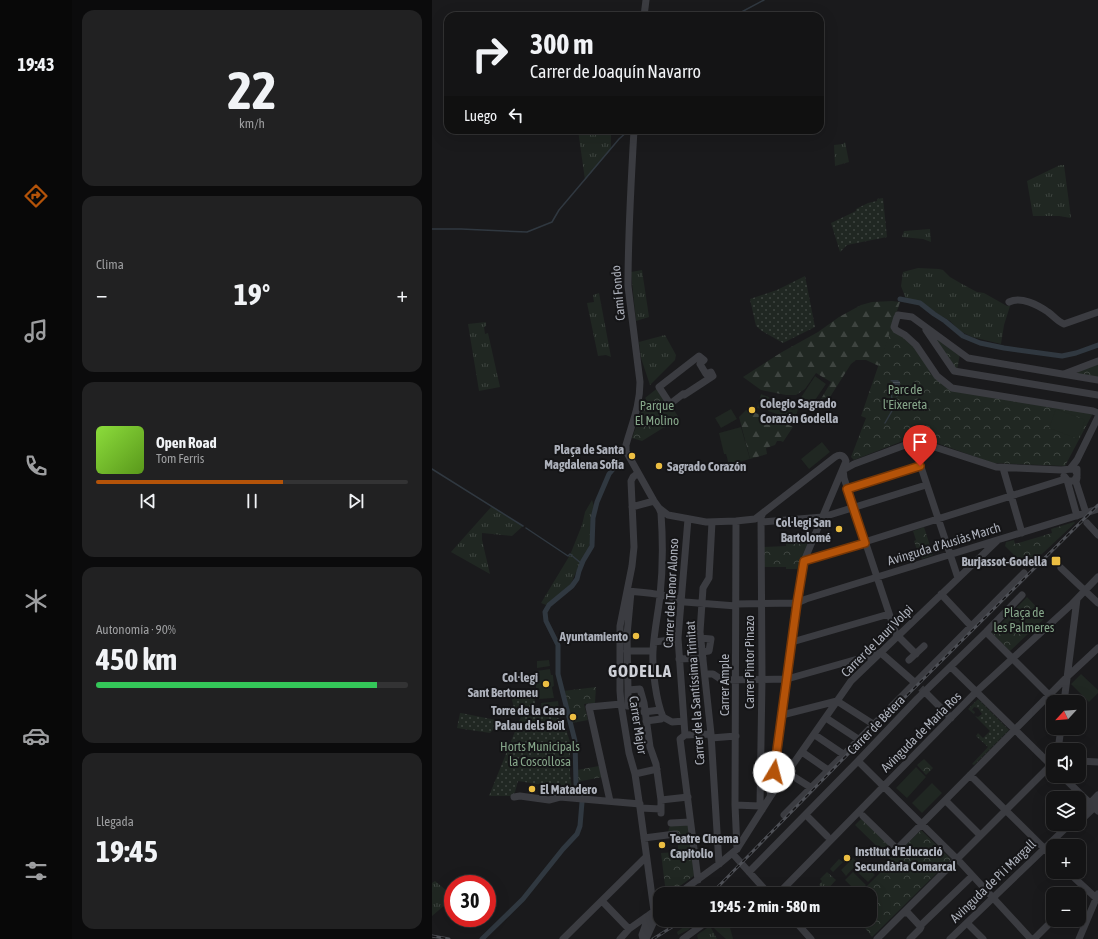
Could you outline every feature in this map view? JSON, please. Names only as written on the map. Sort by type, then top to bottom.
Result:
[{"type":"street","points":[[644,12],[646,0]]},
{"type":"street","name":"Camí Fondo","points":[[634,134],[627,271],[640,382],[640,395],[638,408],[626,445],[626,451],[638,473]]},
{"type":"street","points":[[1009,302],[1018,300],[1033,304],[1048,312],[1064,324],[1098,312]]},
{"type":"street","points":[[1098,380],[968,358],[912,317],[897,316],[894,327],[896,330],[905,335],[916,345],[937,376],[952,388],[1098,413]]},
{"type":"street","points":[[925,328],[954,371],[1098,395]]},
{"type":"street","points":[[699,356],[704,360],[700,364],[706,374],[712,372],[712,376],[684,395],[681,395],[682,396],[670,404],[659,387],[699,356]]},
{"type":"street","points":[[1064,374],[1098,361]]},
{"type":"street","points":[[1077,516],[1065,474],[1078,460],[1098,417]]},
{"type":"street","points":[[843,470],[854,464],[916,441],[991,466],[1003,468],[1074,469],[1077,476]]},
{"type":"street","points":[[922,444],[916,449],[920,466],[958,578]]},
{"type":"street","points":[[638,473],[654,501],[659,508],[668,515],[712,522],[736,521],[755,519],[835,457],[840,455],[846,459],[843,470],[804,561],[770,797]]},
{"type":"street","points":[[1078,460],[1076,482],[1086,513]]},
{"type":"street","points":[[847,489],[920,466]]},
{"type":"street","points":[[1003,468],[1022,533]]},
{"type":"street","points":[[1047,469],[1051,483]]},
{"type":"street","points":[[843,470],[843,476],[847,489],[896,634],[916,654]]},
{"type":"street","name":"Carrer Major","points":[[638,473],[631,481],[634,547],[629,592],[620,626],[620,674],[621,704],[640,806],[651,913]]},
{"type":"street","points":[[804,561],[865,543],[1051,483],[1066,480],[1072,482],[1077,476]]},
{"type":"street","points":[[761,522],[823,517],[926,485]]},
{"type":"street","points":[[632,507],[654,501]]},
{"type":"street","points":[[659,508],[663,551],[660,595],[653,651],[655,680],[660,710],[663,717],[672,722],[684,721]]},
{"type":"street","name":"Avinguda d'Ausiàs March","points":[[629,592],[656,594],[679,599],[685,602],[701,604],[736,605],[797,603],[877,576],[997,541],[1098,509]]},
{"type":"street","name":"Carrer Pintor Pinazo","points":[[761,808],[762,514]]},
{"type":"street","name":"Carrer del Tenor Alonso","points":[[688,519],[678,639],[686,735],[680,739],[698,880]]},
{"type":"street","name":"Carrer Ample","points":[[734,851],[736,736],[736,521]]},
{"type":"street","name":"Carrer de la Santíssima Trinitat","points":[[712,522],[710,578],[703,588],[700,638],[711,736],[719,864]]},
{"type":"street","points":[[1088,524],[1098,535]]},
{"type":"street","name":"Carrer de Lauri Volpi","points":[[688,887],[734,851],[761,808],[788,773],[851,681],[997,541]]},
{"type":"street","points":[[1061,568],[1098,603]]},
{"type":"street","name":"Carrer de Bétera","points":[[784,815],[1024,573]]},
{"type":"street","name":"Avinguda de Maria Ros","points":[[785,887],[977,692],[1012,658],[1078,599],[1098,577]]},
{"type":"street","points":[[629,592],[627,636],[628,706],[644,703]]},
{"type":"street","points":[[941,594],[971,626]]},
{"type":"street","name":"Carrer de Bétera","points":[[749,872],[917,699],[1022,595]]},
{"type":"street","points":[[1065,695],[1078,599]]},
{"type":"street","points":[[1068,608],[1073,608],[1075,613]]},
{"type":"street","points":[[792,642],[889,614]]},
{"type":"street","points":[[986,632],[1049,695],[1098,648]]},
{"type":"street","points":[[679,659],[703,655],[709,651],[711,639],[700,638]]},
{"type":"street","points":[[654,642],[678,639]]},
{"type":"street","points":[[909,660],[924,646]]},
{"type":"street","points":[[627,651],[653,651]]},
{"type":"street","points":[[705,674],[713,674],[722,680],[787,679],[881,653],[913,682]]},
{"type":"street","points":[[1070,662],[1072,666],[1078,667]]},
{"type":"street","points":[[951,667],[1046,758]]},
{"type":"street","points":[[514,797],[520,796],[549,800],[560,796],[610,801],[661,811],[657,769],[650,746],[644,712],[644,703],[640,689],[628,690]]},
{"type":"street","points":[[926,693],[951,718]]},
{"type":"street","points":[[863,816],[897,849],[1046,698]]},
{"type":"street","points":[[782,715],[838,701],[873,724]]},
{"type":"street","points":[[610,801],[589,707],[621,704]]},
{"type":"street","points":[[644,712],[660,710]]},
{"type":"street","points":[[646,721],[661,719],[663,717]]},
{"type":"street","points":[[826,718],[858,739]]},
{"type":"street","points":[[686,735],[736,736]]},
{"type":"street","points":[[814,735],[843,754]]},
{"type":"street","points":[[802,752],[828,770]]},
{"type":"street","points":[[858,761],[957,859],[1032,939],[1046,926]]},
{"type":"street","points":[[1086,761],[1098,762]]},
{"type":"street","points":[[877,939],[1046,768]]},
{"type":"street","points":[[635,774],[657,769]]},
{"type":"street","points":[[788,773],[810,788]]},
{"type":"street","points":[[970,776],[1046,846]]},
{"type":"street","points":[[1070,783],[1095,806]]},
{"type":"street","name":"Avinguda de Pi i Margall","points":[[1086,815],[1095,806],[1098,795]]},
{"type":"street","points":[[661,800],[688,797]]},
{"type":"street","points":[[948,803],[978,833]]},
{"type":"street","points":[[735,805],[761,808]]},
{"type":"street","name":"Avinguda de Pi i Margall","points":[[1086,811],[1095,806]]},
{"type":"street","points":[[809,818],[827,836]]},
{"type":"street","points":[[671,823],[690,822]]},
{"type":"street","name":"Avinguda de Pi i Margall","points":[[1058,839],[1065,831]]},
{"type":"street","name":"Avinguda de Pi i Margall","points":[[1061,839],[1070,831]]},
{"type":"street","points":[[644,838],[674,834]]},
{"type":"street","points":[[734,851],[749,872],[763,887]]},
{"type":"street","name":"Avinguda de Pi i Margall","points":[[950,939],[1046,854]]},
{"type":"street","points":[[563,939],[646,858]]},
{"type":"street","points":[[910,939],[920,929],[920,926],[969,879]]},
{"type":"street","points":[[1075,879],[1083,887]]},
{"type":"street","points":[[1079,939],[1097,896],[1086,889]]},
{"type":"street","name":"Avinguda de Pi i Margall","points":[[957,939],[994,900]]},
{"type":"street","points":[[602,901],[629,929]]},
{"type":"street","points":[[620,939],[629,929],[651,913]]},
{"type":"street","points":[[644,939],[642,934],[651,913]]},
{"type":"street","points":[[904,913],[908,913],[920,926]]},
{"type":"street","points":[[970,926],[983,939]]},
{"type":"street","points":[[683,939],[699,927]]},
{"type":"street","points":[[800,927],[811,939]]},
{"type":"green space","points":[[579,134],[611,134],[611,149],[585,180]]},
{"type":"green space","points":[[845,142],[849,162],[835,166],[834,145],[843,144]]},
{"type":"green space","points":[[1060,165],[1064,165],[1071,218],[1059,216],[1033,216],[1027,181]]},
{"type":"green space","points":[[883,198],[887,237],[847,245],[840,252],[831,223],[856,211],[856,209],[868,203]]},
{"type":"green space","points":[[930,229],[931,242],[923,239],[902,237],[904,231]]},
{"type":"green space","points":[[918,268],[943,270],[950,277],[962,284],[977,292],[984,293],[1007,306],[1010,306],[1004,325],[1001,344],[972,337],[960,331],[950,321],[920,301],[906,299],[901,286],[903,272]]},
{"type":"green space","points":[[642,270],[649,317],[636,321],[631,272]]},
{"type":"green space","points":[[805,276],[815,327],[783,343],[756,326],[750,299],[777,290]]},
{"type":"green space","points":[[599,293],[611,357],[606,355],[598,356],[587,303],[594,302],[593,295]]},
{"type":"green space","points":[[872,302],[900,302],[879,366],[866,360],[856,360],[851,364],[830,397],[821,399],[831,382],[816,373],[805,389],[796,395],[786,395],[761,390],[743,377],[782,352],[818,332],[839,317],[861,305]]},
{"type":"green space","points":[[486,322],[486,326],[484,327],[485,334],[488,333],[500,387],[479,391],[468,324]]},
{"type":"green space","name":"Parc de l'Eixereta","points":[[891,329],[915,346],[928,366],[930,373],[950,389],[1093,413],[1065,466],[993,463],[914,435],[913,437],[854,460],[851,457],[866,418],[861,416]]},
{"type":"green space","points":[[665,335],[676,355],[675,360],[650,385],[641,358],[639,342]]},
{"type":"green space","points":[[937,337],[960,354],[957,370],[935,339]]},
{"type":"green space","points":[[1098,363],[1098,377],[1078,374],[1078,371]]},
{"type":"green space","points":[[815,376],[826,384],[811,406],[800,399]]},
{"type":"green space","name":"Parque El Molino","points":[[659,387],[679,418],[642,441],[632,438],[646,399],[645,398]]},
{"type":"green space","points":[[761,394],[769,397],[765,410],[757,408]]},
{"type":"green space","points":[[772,398],[799,406],[795,420],[768,411]]},
{"type":"green space","points":[[731,409],[737,419],[721,428],[715,418]]},
{"type":"green space","points":[[1056,409],[1085,420],[1078,439],[1049,428]]},
{"type":"green space","points":[[746,410],[778,420],[793,427],[783,442],[777,441],[775,445],[766,448],[767,454],[750,459],[739,417]]},
{"type":"green space","points":[[741,427],[750,459],[729,465],[726,454],[724,454],[719,433]]},
{"type":"green space","points":[[822,442],[830,452],[809,469],[801,459]]},
{"type":"green space","points":[[592,500],[594,506],[591,518],[590,543],[570,586],[546,605],[541,603],[570,555],[582,525],[585,512]]},
{"type":"green space","points":[[492,506],[523,526],[512,536],[482,533],[482,540],[490,574],[451,552]]},
{"type":"green space","points":[[1074,522],[1075,523],[1027,568],[1005,546],[1006,542],[1014,540],[1015,544],[1052,533],[1051,529]]},
{"type":"green space","points":[[924,527],[933,555],[922,559],[914,541],[916,540],[913,531]]},
{"type":"green space","points":[[786,543],[809,543],[797,569],[786,569],[786,567],[764,567],[764,547],[786,546]]},
{"type":"green space","name":"Plaça de les Palmeres","points":[[1027,597],[1046,617],[1010,651],[992,633]]},
{"type":"green space","points":[[549,660],[550,666],[537,668],[537,661]]},
{"type":"green space","points":[[550,669],[551,675],[553,675],[554,686],[552,687],[554,698],[539,699],[538,688],[536,688],[536,671]]},
{"type":"green space","points":[[1081,674],[1098,690],[1098,693],[1089,702],[1086,699],[1086,695],[1082,695],[1071,684]]},
{"type":"green space","points":[[596,687],[595,703],[584,704],[588,720],[572,723],[563,691]]},
{"type":"green space","points":[[513,694],[517,697],[534,695],[536,712],[514,709],[512,700]]},
{"type":"green space","points":[[978,699],[1009,730],[974,765],[972,764],[988,747],[976,736],[978,733],[983,738],[990,731],[975,716],[978,717],[982,714],[978,708],[974,707],[972,710],[975,712],[974,714],[968,709]]},
{"type":"green space","points":[[558,701],[559,709],[542,711],[541,703]]},
{"type":"green space","points":[[460,713],[501,721],[490,733],[457,728]]},
{"type":"green space","name":"Horts Municipals la Coscollosa","points":[[522,714],[558,718],[564,723],[570,742],[571,790],[518,781],[515,792],[512,796],[489,796]]},
{"type":"green space","points":[[924,759],[933,768],[926,775],[917,765]]},
{"type":"green space","points":[[599,766],[602,777],[577,782],[577,770]]},
{"type":"green space","points":[[916,767],[926,777],[907,798],[896,788]]},
{"type":"green space","points":[[932,783],[942,793],[922,813],[912,803]]},
{"type":"green space","points":[[862,818],[897,854],[921,830],[951,859],[872,937],[864,927],[877,927],[877,887],[866,887],[892,861],[855,825]]},
{"type":"green space","points":[[670,825],[689,825],[695,875],[679,887],[665,887],[661,853],[678,852],[678,838],[675,838],[674,832],[668,832]]},
{"type":"green space","points":[[853,858],[858,863],[846,876],[841,870]]},
{"type":"green space","points":[[839,859],[843,862],[833,872],[830,869]]},
{"type":"green space","points":[[863,862],[875,875],[868,882],[855,870]]},
{"type":"green space","points":[[827,872],[836,880],[830,887],[821,887],[819,885],[822,881],[820,879]]},
{"type":"green space","points":[[853,872],[866,885],[864,887],[852,887],[845,880]]},
{"type":"green space","points":[[435,881],[444,888],[444,906],[432,916],[432,883]]},
{"type":"green space","points":[[684,927],[691,927],[678,935],[677,932]]},
{"type":"green space","points":[[711,927],[717,939],[698,939],[697,935]]},
{"type":"green space","points":[[713,927],[730,927],[733,939],[726,939]]},
{"type":"shaded area","points":[[898,380],[900,382],[900,393],[897,397],[889,391],[893,382],[890,381]]},
{"type":"waterway","points":[[742,12],[764,0]]},
{"type":"waterway","points":[[432,229],[527,232],[552,222],[559,210],[625,134]]},
{"type":"waterway","points":[[900,299],[920,303],[963,336],[980,343],[1062,356],[1076,353],[1098,345]]},
{"type":"waterway","points":[[891,392],[892,399],[896,402]]},
{"type":"waterway","points":[[885,423],[893,409],[897,406]]},
{"type":"waterway","points":[[581,797],[576,784],[575,741],[558,674],[558,645],[546,621],[545,612],[549,605],[572,586],[577,579],[583,561],[592,546],[593,518],[597,502],[609,474],[619,462]]},
{"type":"waterway","points":[[432,469],[523,526]]},
{"type":"waterway","points":[[526,528],[568,556],[570,554],[582,564]]},
{"type":"waterway","points":[[482,939],[523,899],[577,834],[580,826],[582,802]]},
{"type":"tunnel","points":[[913,681],[926,693]]},
{"type":"railway","points":[[718,887],[842,760],[1098,505]]},
{"type":"railway","points":[[653,939],[672,927]]},
{"type":"railway","points":[[432,936],[449,939]]},
{"type":"place","name":"Colegio Sagrado Corazón Godella","points":[[752,410]]},
{"type":"place","name":"Plaça de Santa Magdalena Sofia","points":[[632,456]]},
{"type":"place","name":"Sagrado Corazón","points":[[659,466]]},
{"type":"place","name":"Col·legi San Bartolomé","points":[[839,529]]},
{"type":"place","name":"Burjassot-Godella","points":[[1056,561]]},
{"type":"place","name":"Ayuntamiento","points":[[636,636]]},
{"type":"place","name":"Col·legi Sant Bertomeu","points":[[546,684]]},
{"type":"place","name":"Torre de la Casa Palau dels Boïl","points":[[573,717]]},
{"type":"place","name":"El Matadero","points":[[532,789]]},
{"type":"place","name":"Teatre Cinema Capitolio","points":[[662,845]]},
{"type":"place","name":"Institut d'Educació Secundària Comarcal","points":[[847,858]]},
{"type":"district","name":"GODELLA","points":[[640,671]]},
{"type":"route","points":[[774,772],[804,561],[865,543],[847,489],[920,466]]}]
